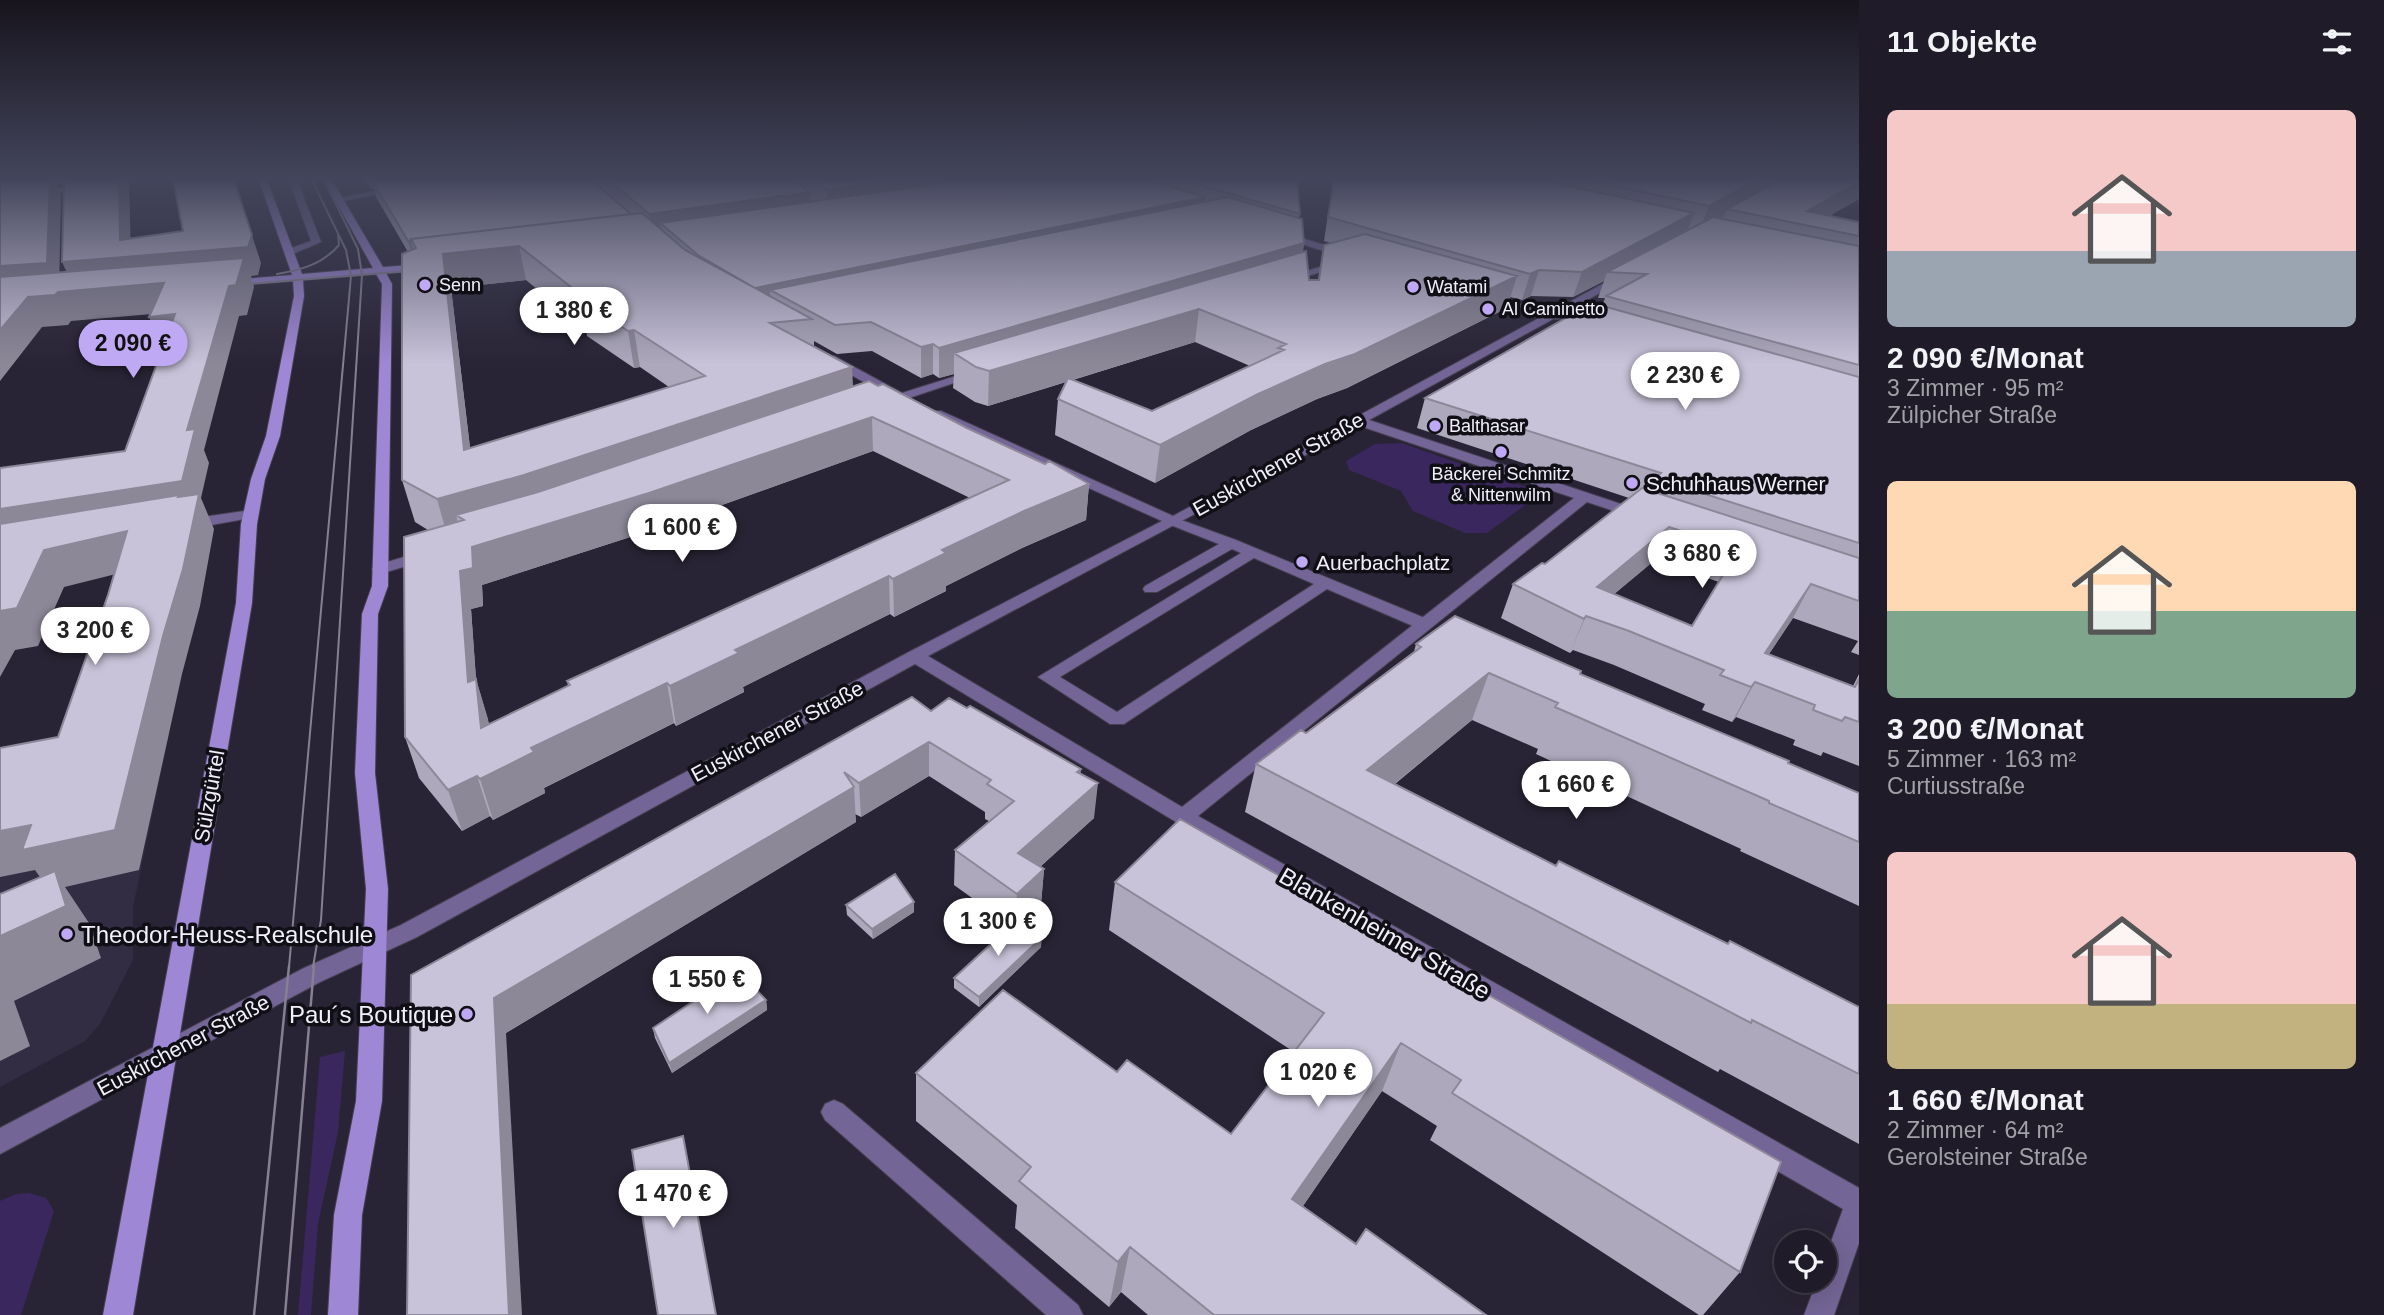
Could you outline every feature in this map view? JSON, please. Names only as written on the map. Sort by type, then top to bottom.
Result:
[{"type":"main road","name":"Sülzgürtel","points":[[118,1315],[244,603],[251,513],[258,479],[273,436],[299,296],[298,278],[286,241]]},
{"type":"main road","points":[[343,1315],[348,1215],[369,1101],[377,889],[365,773],[370,614],[380,586],[387,284],[364,241]]},
{"type":"main road","points":[[221,284],[437,266]]},
{"type":"street","points":[[290,251],[316,241]]},
{"type":"street","points":[[1279,282],[1357,258],[1301,241]]},
{"type":"street","name":"Euskirchener Straße","points":[[0,1142],[312,975],[409,930],[915,656],[1559,317],[1637,269]]},
{"type":"street","points":[[1469,291],[1559,317]]},
{"type":"street","points":[[827,356],[899,397],[1173,521],[1432,628]]},
{"type":"street","points":[[874,407],[991,369]]},
{"type":"street","points":[[1358,421],[1650,518]]},
{"type":"street","points":[[1183,817],[1432,628],[1585,496]]},
{"type":"street","points":[[173,526],[251,513]]},
{"type":"street","points":[[1151,589],[1231,543]]},
{"type":"street","points":[[380,569],[447,549]]},
{"type":"street","points":[[1253,552],[1047,677],[1117,720],[1326,583]]},
{"type":"street","name":"Blankenheimer Straße","points":[[915,656],[1183,817],[1859,1203]]},
{"type":"street","points":[[834,1112],[1068,1315]]},
{"type":"street","points":[[1819,1315],[1859,1203]]},
{"type":"shaded area","points":[[1402,443],[1529,488],[1528,503],[1487,533],[1465,533],[1413,511],[1401,491],[1349,470],[1346,461],[1375,444]]},
{"type":"shaded area","name":"Theodor-Heuss-Realschule","points":[[169,734],[133,907],[133,960],[100,1024],[85,1041],[0,1087],[0,767]]},
{"type":"shaded area","points":[[345,1051],[338,1132],[318,1224],[311,1315],[298,1315],[320,1057]]},
{"type":"shaded area","points":[[29,1193],[46,1198],[54,1211],[21,1315],[0,1315],[0,1201],[16,1194]]},
{"type":"building","points":[[0,241],[48,241],[47,263],[0,266]]},
{"type":"building","points":[[63,241],[250,241],[248,247],[62,262]]},
{"type":"building","points":[[412,241],[675,241],[685,250],[812,319],[770,323],[852,367],[524,475],[437,499],[402,480],[402,254],[416,248]],"holes":[[[519,246],[586,299],[581,300],[628,331],[634,330],[705,376],[464,450],[443,254]]]},
{"type":"building","points":[[682,241],[986,241],[755,288],[698,255]]},
{"type":"building","points":[[1010,241],[1304,241],[939,348],[933,344],[921,347],[871,322],[835,325],[770,290]]},
{"type":"building","points":[[1338,241],[1392,241],[1517,276],[1355,354],[1325,364],[1258,394],[1160,445],[1058,399],[1068,378],[1152,411],[1284,350],[1278,348],[1286,344],[1199,309],[989,371],[976,367],[954,353],[1306,251],[1309,280],[1319,280],[1324,245]]},
{"type":"building","points":[[1414,241],[1640,241],[1582,272],[1539,270],[1530,274]]},
{"type":"building","points":[[1666,241],[1836,241],[1859,246],[1859,365],[1606,296],[1647,274],[1607,272]]},
{"type":"building","points":[[244,258],[236,285],[229,286],[187,430],[195,429],[182,481],[0,509],[0,468],[125,451],[175,314],[149,317],[164,283],[58,292],[55,295],[28,297],[0,330],[0,277]]},
{"type":"building","points":[[1592,303],[1859,377],[1859,543],[1655,478],[1661,473],[1425,398]]},
{"type":"building","points":[[869,381],[878,386],[883,384],[967,428],[1045,464],[1049,461],[1089,484],[942,550],[946,553],[893,579],[889,576],[735,650],[739,653],[670,686],[667,683],[531,748],[534,752],[480,779],[477,776],[448,790],[405,737],[404,537],[464,520],[456,515],[538,492]],"holes":[[[872,417],[1009,480],[567,681],[570,685],[481,728],[476,679],[468,682],[460,571],[473,568],[472,547],[649,493]]]},
{"type":"building","points":[[1642,488],[1859,558],[1859,601],[1811,584],[1765,653],[1855,687],[1859,679],[1859,722],[1845,717],[1842,721],[1813,710],[1815,705],[1755,682],[1751,687],[1720,675],[1724,670],[1629,631],[1586,616],[1584,619],[1513,584],[1542,563],[1545,564]],"holes":[[[1669,527],[1738,550],[1692,626],[1597,587]]]},
{"type":"building","points":[[199,494],[183,569],[163,636],[115,830],[22,850],[31,825],[0,831],[0,748],[58,737],[108,595],[127,531],[44,550],[17,608],[0,611],[0,524]]},
{"type":"building","points":[[1455,616],[1581,671],[1580,674],[1859,793],[1859,842],[1555,707],[1558,703],[1489,673],[1367,770],[1556,866],[1559,861],[1728,944],[1730,941],[1859,1007],[1859,1074],[1752,1020],[1751,1023],[1256,764],[1301,730],[1306,733],[1421,647],[1416,644]]},
{"type":"building","points":[[912,697],[931,711],[949,698],[967,708],[970,706],[1081,769],[1077,772],[1098,783],[1018,853],[1044,869],[1017,894],[955,850],[1014,801],[987,784],[991,780],[929,742],[859,783],[844,772],[854,787],[494,998],[509,1315],[407,1315],[411,975]]},
{"type":"building","points":[[1180,819],[1781,1162],[1740,1272],[1452,1093],[1461,1080],[1401,1043],[1292,1199],[1356,1244],[1366,1229],[1486,1315],[1214,1315],[1130,1247],[1118,1262],[1019,1181],[1031,1167],[916,1073],[1003,990],[1117,1072],[1127,1060],[1231,1134],[1324,1013],[1115,882]]},
{"type":"building","points":[[55,871],[66,906],[0,936],[0,894]]},
{"type":"building","points":[[895,874],[914,902],[872,929],[846,905]]},
{"type":"building","points":[[1017,920],[1042,937],[979,997],[954,978]]},
{"type":"building","points":[[739,971],[766,1000],[669,1063],[653,1028]]},
{"type":"building","points":[[683,1136],[716,1315],[658,1315],[632,1150]]},
{"type":"tram line","points":[[277,274],[319,261],[333,252],[339,241]]},
{"type":"tram line","points":[[342,241],[351,276]]},
{"type":"tram line","points":[[354,241],[362,275]]},
{"type":"tram line","points":[[362,275],[422,270]]},
{"type":"tram line","points":[[313,967],[321,920],[362,275]]},
{"type":"tram line","points":[[351,276],[362,275]]},
{"type":"tram line","points":[[234,285],[351,276]]},
{"type":"tram line","points":[[289,967],[351,276]]},
{"type":"tram line","points":[[254,1315],[289,966]]},
{"type":"tram line","points":[[285,1315],[314,966]]},
{"type":"place","name":"Senn","points":[[425,285]]},
{"type":"place","name":"Watami","points":[[1413,287]]},
{"type":"place","name":"Al Caminetto","points":[[1488,309]]},
{"type":"place","name":"Balthasar","points":[[1435,426]]},
{"type":"place","name":"Bäckerei Schmitz & Nittenwilm","points":[[1501,452]]},
{"type":"place","name":"Schuhhaus Werner","points":[[1632,483]]},
{"type":"place","name":"Auerbachplatz","points":[[1302,562]]},
{"type":"place","name":"Theodor-Heuss-Realschule","points":[[67,934]]},
{"type":"place","name":"Pau´s Boutique","points":[[467,1014]]}]
